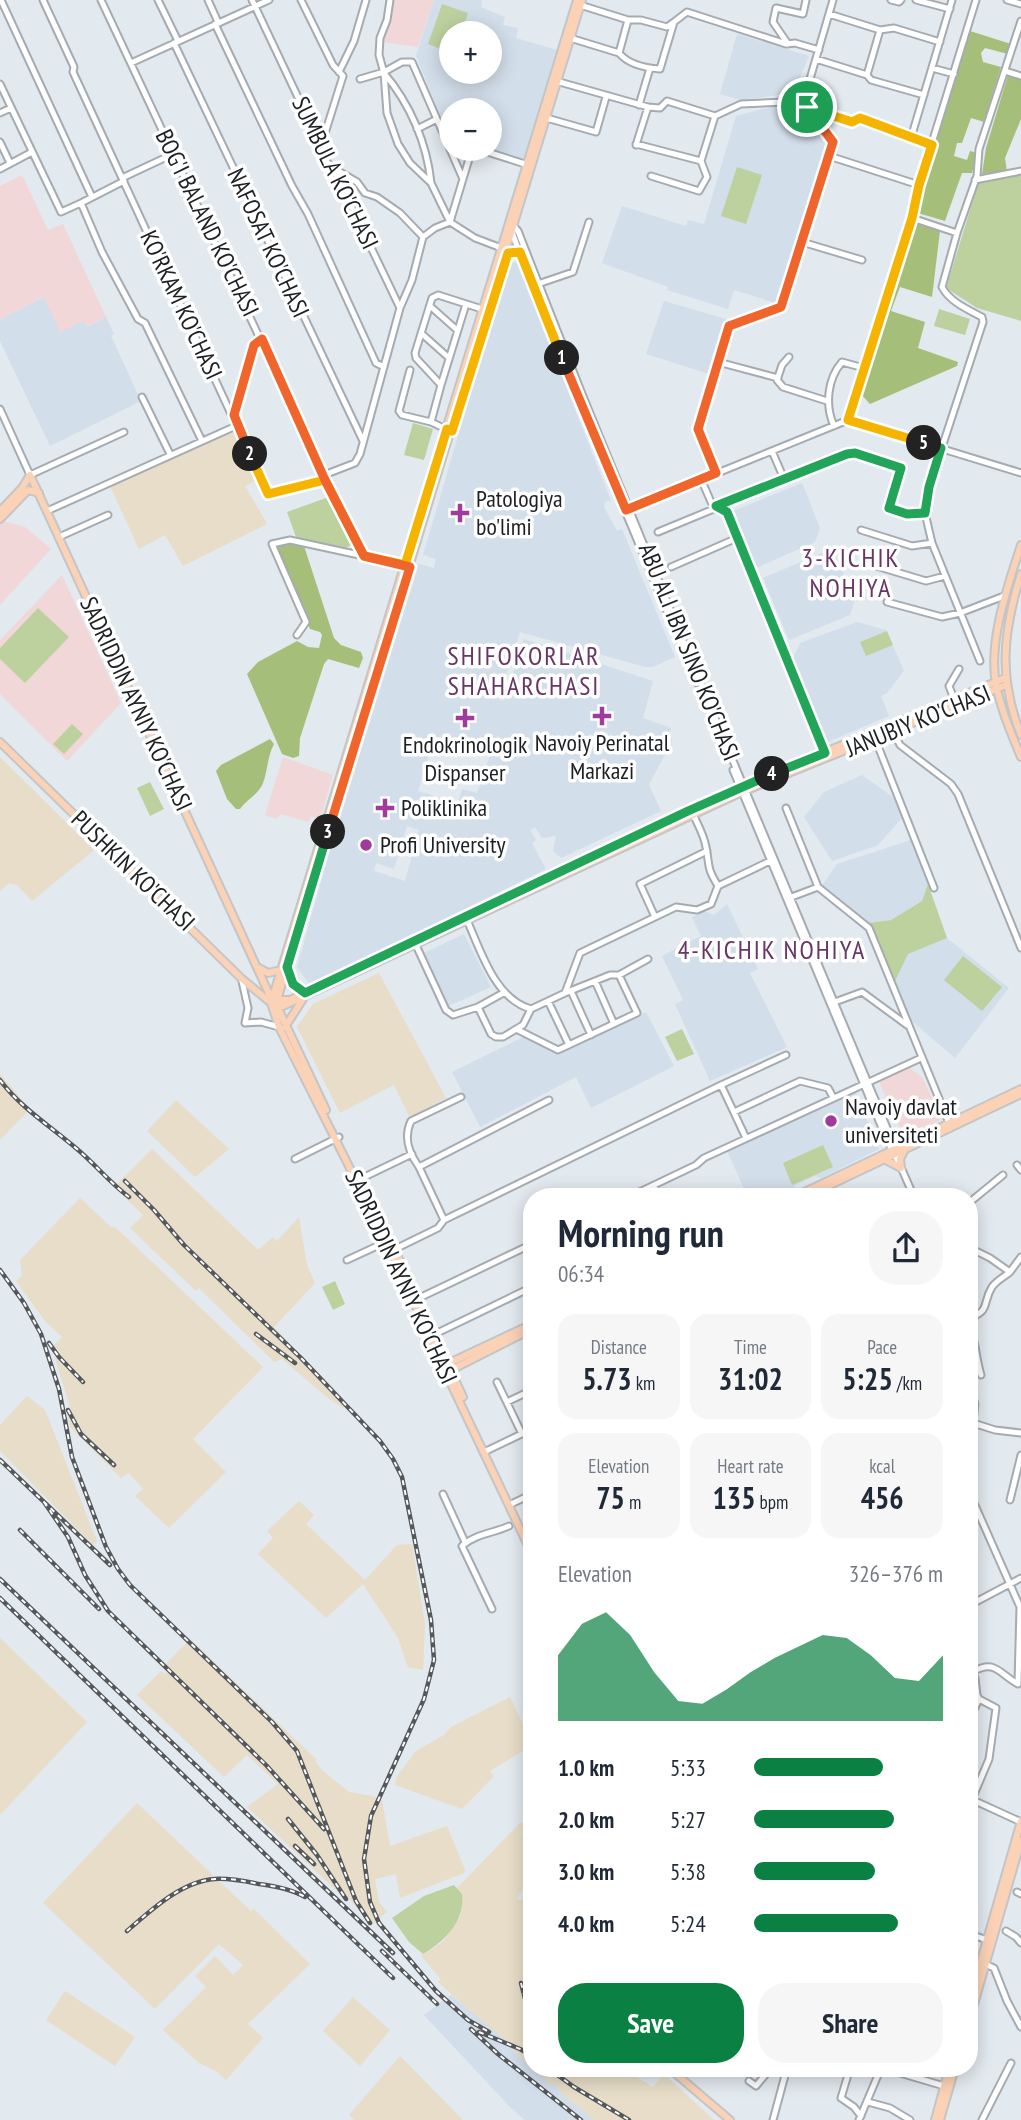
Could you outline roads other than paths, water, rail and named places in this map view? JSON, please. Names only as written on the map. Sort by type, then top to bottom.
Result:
[{"type":"main road","points":[[555,81],[580,2]]},
{"type":"main road","points":[[511,227],[580,2]]},
{"type":"main road","points":[[272,1000],[408,566],[544,117]]},
{"type":"main road","points":[[0,519],[24,491],[30,475]]},
{"type":"main road","name":"SADRIDDIN AYNIY KO'CHASI","points":[[30,475],[257,967],[282,1027],[389,1241],[446,1369],[523,1527]]},
{"type":"main road","points":[[0,511],[24,491],[32,490],[38,493]]},
{"type":"main road","points":[[1021,545],[1004,596],[998,628],[996,685],[1021,757]]},
{"type":"main road","points":[[1021,575],[1007,632],[1006,682],[1021,735]]},
{"type":"main road","name":"JANUBIY KO'CHASI","points":[[272,1000],[290,1000],[305,995],[743,789],[873,733],[892,728],[954,699],[1006,682]]},
{"type":"main road","name":"JANUBIY KO'CHASI","points":[[743,789],[996,685]]},
{"type":"main road","name":"PUSHKIN KO'CHASI","points":[[0,742],[241,978],[272,1000]]},
{"type":"main road","points":[[257,967],[268,973],[284,968]]},
{"type":"main road","points":[[282,1027],[305,995],[293,984],[284,968]]},
{"type":"main road","points":[[898,1152],[949,1123],[1021,1091]]},
{"type":"main road","points":[[814,1188],[898,1152],[1021,1091]]},
{"type":"main road","points":[[890,1141],[898,1152],[901,1168]]},
{"type":"main road","points":[[823,1188],[883,1157],[890,1141]]},
{"type":"main road","points":[[883,1157],[901,1168]]},
{"type":"main road","points":[[446,1369],[523,1330]]},
{"type":"main road","name":"SADRIDDIN AYNIY KO'CHASI","points":[[432,1335],[486,1451]]},
{"type":"main road","points":[[440,1350],[463,1360]]},
{"type":"main road","points":[[457,1385],[463,1360]]},
{"type":"main road","name":"SADRIDDIN AYNIY KO'CHASI","points":[[511,1504],[523,1532]]},
{"type":"main road","points":[[978,1971],[1021,1822]]},
{"type":"main road","points":[[978,1989],[1021,1841]]},
{"type":"main road","points":[[679,2077],[725,2120]]},
{"type":"main road","points":[[680,2077],[730,2120]]},
{"type":"main road","points":[[935,2120],[946,2077]]},
{"type":"main road","points":[[940,2120],[952,2077]]},
{"type":"street","points":[[1,0],[92,197]]},
{"type":"street","name":"KO'RKAM KO'CHASI","points":[[43,0],[74,66],[73,72],[234,415],[236,426],[268,494],[325,477]]},
{"type":"street","name":"BOG'I BALAND KO'CHASI","points":[[101,0],[364,556]]},
{"type":"street","name":"NAFOSAT KO'CHASI","points":[[158,0],[270,248],[363,441]]},
{"type":"street","points":[[208,0],[216,23],[376,363],[384,367]]},
{"type":"street","points":[[131,63],[254,3],[269,0]]},
{"type":"street","points":[[301,0],[343,76],[321,146]]},
{"type":"street","points":[[339,72],[354,41],[366,0]]},
{"type":"street","points":[[390,0],[387,20],[380,38],[379,55],[384,73],[387,114],[398,144],[410,163],[431,183],[450,222],[475,238],[505,251],[520,252]]},
{"type":"street","points":[[788,44],[773,22],[776,8],[803,14],[806,0]]},
{"type":"street","points":[[716,473],[698,429],[729,326],[781,307],[833,142],[803,103],[834,0]]},
{"type":"street","points":[[891,0],[901,0]]},
{"type":"street","points":[[916,0],[950,9]]},
{"type":"street","points":[[911,138],[952,0]]},
{"type":"street","points":[[848,420],[912,218],[919,185],[976,0]]},
{"type":"street","points":[[1007,0],[1021,4]]},
{"type":"street","points":[[580,2],[628,20],[641,20],[667,27],[687,12],[788,44],[795,43],[819,50]]},
{"type":"street","name":"SUMBULA KO'CHASI","points":[[254,3],[321,146],[320,155],[333,168],[400,309]]},
{"type":"street","points":[[830,14],[880,30],[894,28],[940,42]]},
{"type":"street","points":[[619,53],[628,20]]},
{"type":"street","points":[[980,661],[932,543],[925,513],[929,487],[983,322],[982,317],[946,295],[942,287],[975,180],[979,149],[1021,21]]},
{"type":"street","points":[[570,38],[619,53],[624,59],[650,68],[660,69],[674,22]]},
{"type":"street","points":[[867,75],[880,30]]},
{"type":"street","points":[[816,59],[867,75],[872,80],[924,95]]},
{"type":"street","points":[[360,79],[384,73],[402,62],[412,62],[439,123]]},
{"type":"street","points":[[639,105],[650,68]]},
{"type":"street","points":[[932,68],[954,74]]},
{"type":"street","points":[[1005,71],[1021,76]]},
{"type":"street","points":[[384,73],[401,95],[429,158],[431,183]]},
{"type":"street","points":[[555,81],[648,107],[660,108],[667,101],[715,116],[741,104],[784,102],[852,122],[860,118],[932,145]]},
{"type":"street","points":[[0,84],[61,212],[173,154]]},
{"type":"street","points":[[544,117],[596,132],[606,97]]},
{"type":"street","points":[[648,107],[636,145],[701,161]]},
{"type":"street","points":[[0,113],[11,108]]},
{"type":"street","points":[[651,176],[699,191],[707,177],[701,161],[715,116]]},
{"type":"street","points":[[416,129],[437,119]]},
{"type":"street","points":[[0,142],[10,163]]},
{"type":"street","points":[[0,169],[32,152]]},
{"type":"street","points":[[829,156],[919,185]]},
{"type":"street","points":[[502,157],[528,165]]},
{"type":"street","points":[[456,161],[463,179]]},
{"type":"street","points":[[450,222],[468,161]]},
{"type":"street","points":[[333,168],[357,182],[365,193],[377,197],[400,214],[423,237]]},
{"type":"street","points":[[975,180],[1021,171]]},
{"type":"street","points":[[81,203],[138,319],[145,323],[202,441]]},
{"type":"street","points":[[912,218],[957,233]]},
{"type":"street","points":[[325,477],[355,463],[423,237],[450,222]]},
{"type":"street","points":[[535,285],[573,272],[589,222]]},
{"type":"street","name":"ABU ALI IBN SINO KO'CHASI","points":[[511,227],[535,285]]},
{"type":"street","name":"ABU ALI IBN SINO KO'CHASI","points":[[511,227],[831,1003],[890,1141],[898,1152],[901,1168],[910,1188]]},
{"type":"street","points":[[802,242],[862,260]]},
{"type":"street","points":[[441,385],[416,358],[432,298],[438,295],[486,310]]},
{"type":"street","points":[[430,422],[466,304]]},
{"type":"street","points":[[429,306],[457,330]]},
{"type":"street","points":[[421,333],[449,358]]},
{"type":"street","points":[[234,415],[254,345],[262,339]]},
{"type":"street","points":[[789,357],[782,365],[778,379],[782,387],[827,401]]},
{"type":"street","points":[[718,362],[778,379]]},
{"type":"street","points":[[834,426],[827,401],[837,368],[842,362],[864,368]]},
{"type":"street","points":[[410,370],[399,411],[402,415],[449,430]]},
{"type":"street","points":[[142,397],[170,454]]},
{"type":"street","name":"SADRIDDIN AYNIY KO'CHASI","points":[[0,411],[30,475]]},
{"type":"street","points":[[628,509],[848,420],[1021,473]]},
{"type":"street","points":[[47,511],[236,426]]},
{"type":"street","points":[[30,475],[124,432]]},
{"type":"street","points":[[772,451],[784,479]]},
{"type":"street","points":[[658,532],[716,506],[855,453],[901,468],[889,508],[907,514],[925,513]]},
{"type":"street","points":[[701,479],[711,502],[727,512],[825,753]]},
{"type":"street","points":[[59,537],[108,514]]},
{"type":"street","points":[[861,530],[912,546],[932,543]]},
{"type":"street","points":[[671,568],[737,538]]},
{"type":"street","points":[[297,635],[306,622],[272,544],[290,540],[408,566]]},
{"type":"street","points":[[873,565],[926,581],[946,576]]},
{"type":"street","points":[[887,602],[943,617],[1004,596]]},
{"type":"street","points":[[954,699],[949,685],[959,669]]},
{"type":"street","points":[[892,728],[901,745],[951,784],[958,794],[1021,948]]},
{"type":"street","points":[[873,733],[934,888]]},
{"type":"street","name":"ABU ALI IBN SINO KO'CHASI","points":[[743,789],[770,861],[788,899]]},
{"type":"street","points":[[786,808],[818,887],[869,928],[949,1123]]},
{"type":"street","points":[[693,813],[707,850],[707,868],[718,886]]},
{"type":"street","points":[[655,917],[640,884],[707,850]]},
{"type":"street","points":[[591,1035],[568,992],[580,953],[676,906],[697,910],[711,904],[718,886],[770,861]]},
{"type":"street","points":[[788,899],[818,887]]},
{"type":"street","points":[[466,918],[494,977],[505,992],[523,1007],[531,1009]]},
{"type":"street","points":[[415,943],[446,1010],[453,1015],[478,1007],[505,992]]},
{"type":"street","points":[[478,1007],[491,1034],[503,1037],[523,1025],[531,1009],[594,981],[610,975],[619,975],[648,959]]},
{"type":"street","points":[[516,1029],[558,1051],[637,1013],[619,975]]},
{"type":"street","points":[[241,978],[248,1008],[246,1023],[261,1022],[282,1027]]},
{"type":"street","points":[[594,981],[614,1024]]},
{"type":"street","points":[[831,1003],[862,992],[907,1025]]},
{"type":"street","points":[[548,1001],[569,1045]]},
{"type":"street","points":[[393,1250],[438,1228],[444,1220],[786,1055]]},
{"type":"street","points":[[648,1188],[746,1138],[921,1058]]},
{"type":"street","points":[[734,1112],[800,1081],[828,1088],[833,1097]]},
{"type":"street","points":[[721,1085],[746,1138]]},
{"type":"street","points":[[444,1220],[407,1144],[411,1121],[461,1097]]},
{"type":"street","points":[[419,1167],[549,1100]]},
{"type":"street","points":[[295,1159],[337,1138]]},
{"type":"street","points":[[358,1180],[412,1154]]},
{"type":"street","points":[[978,1195],[1003,1175]]},
{"type":"street","points":[[347,1260],[389,1241]]},
{"type":"street","points":[[416,1300],[523,1248]]},
{"type":"street","points":[[978,1252],[1010,1272]]},
{"type":"street","points":[[978,1315],[986,1307],[994,1284],[1010,1272],[1021,1258]]},
{"type":"street","points":[[432,1335],[523,1291]]},
{"type":"street","points":[[978,1366],[981,1375]]},
{"type":"street","points":[[486,1451],[522,1434],[497,1382]]},
{"type":"street","points":[[507,1402],[523,1394]]},
{"type":"street","points":[[978,1424],[995,1430],[1021,1433]]},
{"type":"street","points":[[1010,1500],[1021,1455]]},
{"type":"street","points":[[443,1494],[466,1542]]},
{"type":"street","points":[[511,1504],[523,1498]]},
{"type":"street","points":[[978,1512],[1020,1607],[1019,1684]]},
{"type":"street","points":[[492,1609],[462,1546],[487,1533],[493,1534],[509,1526]]},
{"type":"street","points":[[978,1601],[1021,1578]]},
{"type":"street","points":[[978,1667],[993,1666],[1019,1684]]},
{"type":"street","points":[[978,1697],[996,1708],[989,1759],[978,1785]]},
{"type":"street","points":[[978,1805],[1021,1822]]},
{"type":"street","points":[[1006,1931],[1021,1944]]},
{"type":"street","points":[[978,1937],[987,1940]]},
{"type":"street","points":[[985,1964],[994,1968],[1021,2027]]},
{"type":"street","points":[[982,2120],[1011,2063]]},
{"type":"street","points":[[749,2081],[756,2086],[764,2077]]},
{"type":"street","points":[[773,2120],[785,2077]]},
{"type":"street","points":[[847,2077],[841,2098],[854,2107],[860,2118]]},
{"type":"street","points":[[860,2118],[878,2077]]},
{"type":"street","points":[[913,2077],[944,2086]]},
{"type":"street","points":[[868,2102],[890,2108],[910,2120]]},
{"type":"railway","points":[[0,1080],[26,1108],[77,1149],[129,1197]]},
{"type":"railway","points":[[125,1181],[184,1245],[301,1358],[380,1441],[402,1477],[431,1620],[434,1660],[424,1699],[371,1816],[364,1859],[370,1902],[379,1923],[436,1991],[468,2020],[489,2032]]},
{"type":"railway","points":[[0,1270],[24,1303],[41,1334],[59,1389],[72,1457],[106,1547],[118,1569],[130,1585],[272,1722],[297,1751],[356,1901],[370,1923]]},
{"type":"railway","points":[[256,1334],[295,1363]]},
{"type":"railway","points":[[49,1343],[83,1382]]},
{"type":"railway","points":[[68,1410],[81,1434],[114,1465]]},
{"type":"railway","points":[[0,1460],[110,1565]]},
{"type":"railway","points":[[44,1502],[68,1537],[85,1575],[108,1611],[266,1765],[324,1829]]},
{"type":"railway","points":[[20,1530],[99,1609]]},
{"type":"railway","points":[[0,1579],[393,1953]]},
{"type":"railway","points":[[0,1598],[393,1978]]},
{"type":"railway","points":[[288,1819],[317,1855],[346,1899]]},
{"type":"railway","points":[[295,1846],[314,1864]]},
{"type":"railway","points":[[127,1931],[168,1898],[203,1881],[242,1881],[283,1888],[305,1897]]},
{"type":"railway","points":[[382,1951],[437,2004]]},
{"type":"railway","points":[[521,1983],[523,1991]]},
{"type":"railway","points":[[471,2029],[523,2074]]},
{"type":"railway","points":[[479,2032],[523,2051]]},
{"type":"railway","points":[[527,2077],[581,2120]]},
{"type":"railway","points":[[560,2077],[629,2120]]},
{"type":"place","name":"Patologiya bo'limi","points":[[460,513]]},
{"type":"place","name":"Navoiy Perinatal Markazi","points":[[602,716]]},
{"type":"place","name":"Endokrinologik Dispanser","points":[[465,718]]},
{"type":"place","name":"Poliklinika","points":[[385,808]]},
{"type":"place","name":"Profi University","points":[[366,845]]},
{"type":"place","name":"Navoiy davlat universiteti","points":[[831,1121]]},
{"type":"district","name":"3-KICHIK NOHIYA","points":[[851,573]]},
{"type":"district","name":"SHIFOKORLAR SHAHARCHASI","points":[[524,671]]},
{"type":"district","name":"4-KICHIK NOHIYA","points":[[772,950]]}]
